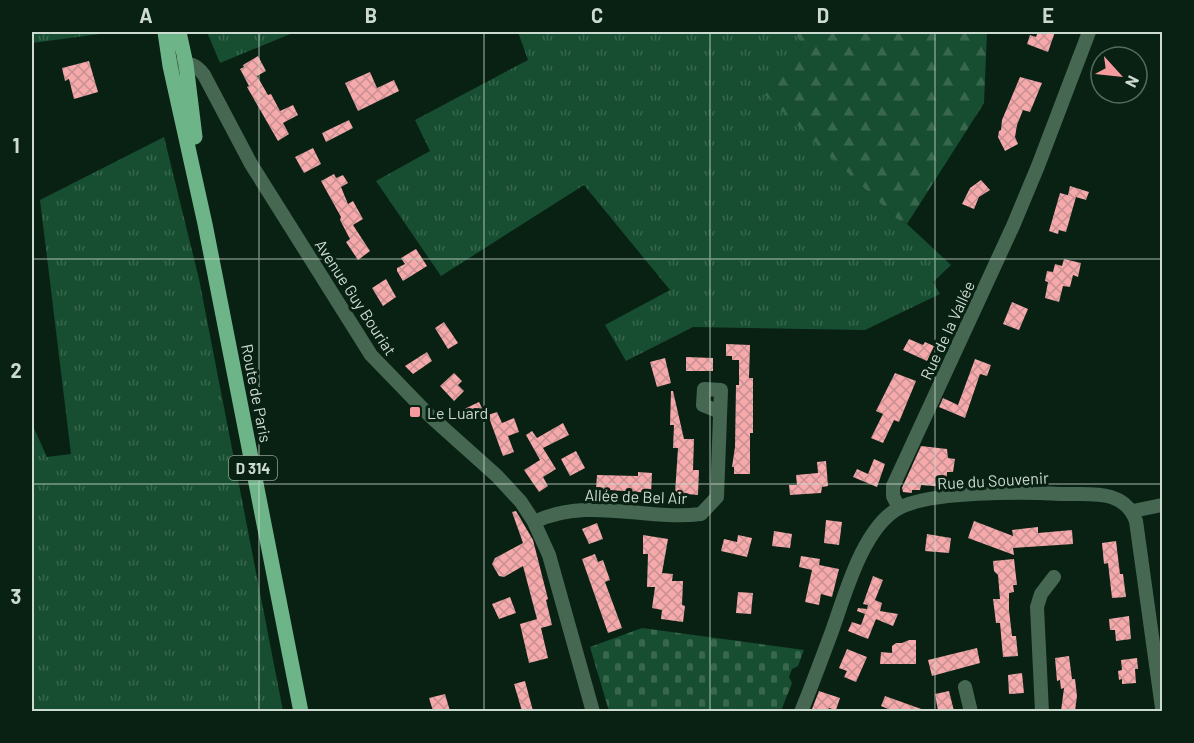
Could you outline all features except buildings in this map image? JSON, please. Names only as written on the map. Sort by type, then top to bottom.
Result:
[{"type":"main road","name":"Route de Paris","points":[[165,32],[301,711]]},
{"type":"main road","name":"Route de Paris","points":[[179,32],[186,64],[205,224]]},
{"type":"street","name":"Rue de la Vallée","points":[[898,508],[893,496],[893,486],[898,473],[985,288],[1038,166],[1089,32]]},
{"type":"street","name":"Avenue Guy Bouriat","points":[[186,64],[191,63],[198,67],[204,75],[251,164],[371,355],[430,416],[503,482],[521,502],[534,522],[549,555],[593,711]]},
{"type":"street","points":[[170,66],[186,64]]},
{"type":"street","name":"Allée de Bel Air","points":[[534,522],[572,511],[599,508],[685,516],[701,514],[717,497],[720,412]]},
{"type":"street","name":"Rue du Souvenir","points":[[898,508],[922,501],[958,496],[1053,493],[1106,496],[1126,503],[1133,511]]},
{"type":"street","points":[[1162,505],[1133,511],[1162,708]]},
{"type":"street","points":[[801,711],[865,548],[878,528],[898,508]]},
{"type":"street","points":[[1042,711],[1037,607],[1041,594],[1054,577]]},
{"type":"street","points":[[965,687],[971,711]]},
{"type":"green space","points":[[32,32],[115,32],[32,43]]},
{"type":"green space","points":[[207,32],[295,32],[220,63]]},
{"type":"green space","points":[[518,32],[793,32],[802,44],[766,95],[897,219],[907,224],[951,265],[933,282],[940,294],[865,330],[693,327],[626,361],[605,325],[670,290],[584,185],[441,276],[376,181],[430,151],[415,120],[528,60]]},
{"type":"green space","points":[[793,32],[987,32],[984,103],[907,224],[897,219],[765,95],[802,44]]},
{"type":"green space","points":[[164,137],[199,279],[283,711],[32,711],[32,424],[47,457],[71,454],[40,200]]},
{"type":"green space","points":[[642,628],[804,650],[798,666],[792,669],[789,677],[792,683],[781,711],[609,711],[590,647]]},
{"type":"place","name":"Le Luard","points":[[415,412]]}]
